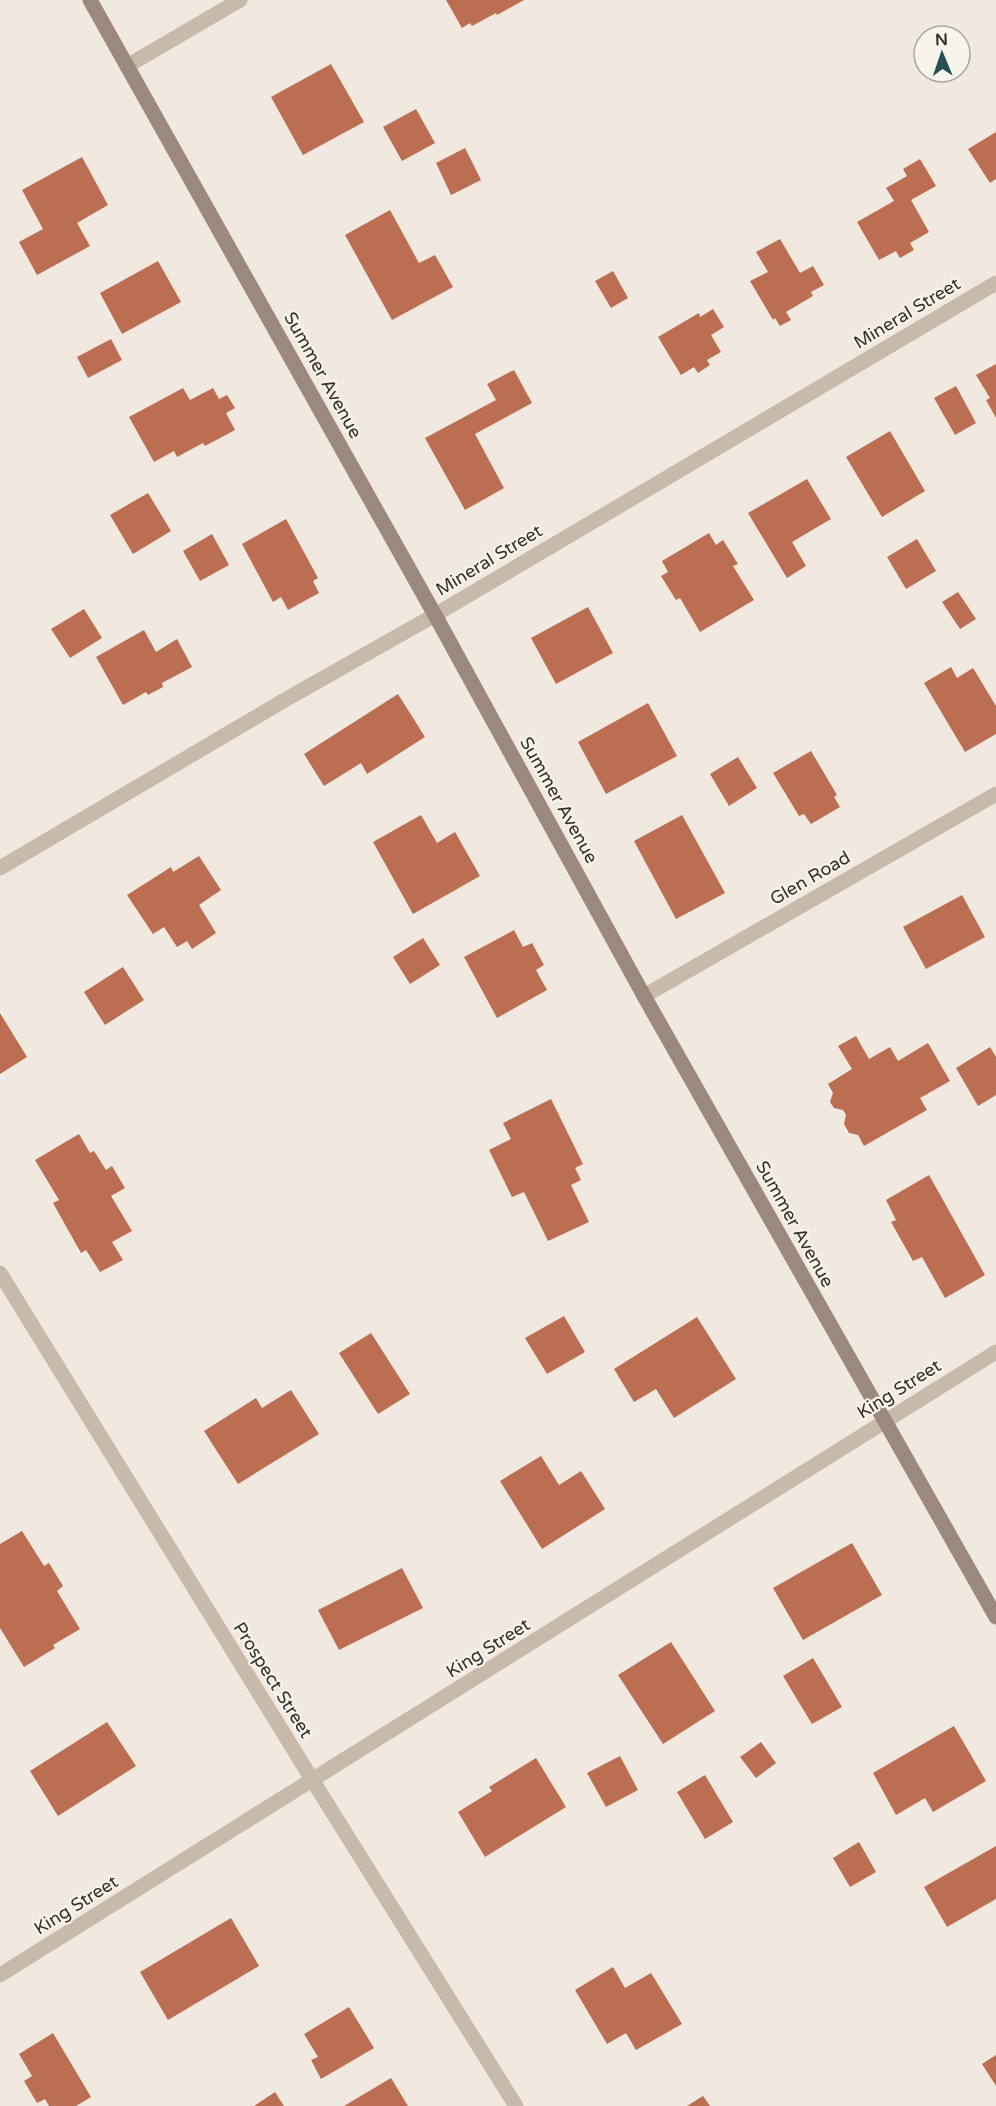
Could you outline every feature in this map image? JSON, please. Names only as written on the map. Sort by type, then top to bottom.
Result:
[{"type":"street","name":"Summer Avenue","points":[[90,0],[435,615],[644,996],[996,1617]]},
{"type":"street","points":[[127,66],[240,0]]},
{"type":"street","name":"Mineral Street","points":[[0,868],[273,707],[435,615],[996,283]]},
{"type":"street","name":"Glen Road","points":[[644,996],[996,794]]},
{"type":"street","name":"Prospect Street","points":[[0,1273],[516,2106]]},
{"type":"street","name":"King Street","points":[[0,1975],[996,1352]]},
{"type":"building","points":[[446,0],[524,0],[497,15],[496,13],[472,26],[470,23],[462,28]]},
{"type":"building","points":[[331,64],[364,122],[303,155],[271,97]]},
{"type":"building","points":[[416,109],[435,143],[402,161],[383,127]]},
{"type":"building","points":[[996,132],[996,179],[990,183],[968,149]]},
{"type":"building","points":[[465,148],[481,180],[451,195],[436,163]]},
{"type":"building","points":[[82,157],[108,205],[77,223],[90,246],[37,275],[19,242],[43,229],[22,190]]},
{"type":"building","points":[[920,159],[936,186],[911,200],[929,232],[910,243],[914,250],[900,258],[896,251],[879,260],[857,222],[894,201],[886,188],[907,176],[903,169]]},
{"type":"building","points":[[390,210],[419,263],[435,255],[453,287],[392,320],[345,235]]},
{"type":"building","points":[[780,239],[800,273],[813,266],[824,285],[811,292],[813,296],[786,312],[791,320],[780,326],[775,318],[773,320],[750,281],[768,272],[756,252]]},
{"type":"building","points":[[158,261],[181,302],[122,334],[100,293]]},
{"type":"building","points":[[613,271],[628,298],[611,308],[595,281]]},
{"type":"building","points":[[713,309],[724,327],[711,335],[721,352],[707,360],[710,365],[698,373],[694,367],[681,375],[658,337],[699,313],[700,317]]},
{"type":"building","points":[[111,339],[122,360],[88,378],[77,357]]},
{"type":"building","points":[[996,364],[996,418],[986,400],[990,398],[976,375]]},
{"type":"building","points":[[514,370],[532,403],[475,434],[504,488],[465,510],[425,438],[496,400],[487,384]]},
{"type":"building","points":[[956,386],[976,423],[955,435],[934,398]]},
{"type":"building","points":[[183,388],[190,400],[213,388],[219,399],[227,395],[235,408],[226,413],[235,430],[205,446],[203,443],[177,457],[174,451],[154,462],[129,417]]},
{"type":"building","points":[[890,431],[925,491],[882,517],[846,457]]},
{"type":"building","points":[[807,479],[831,519],[792,542],[806,566],[787,578],[748,513]]},
{"type":"building","points":[[148,493],[171,531],[133,554],[110,515]]},
{"type":"building","points":[[286,519],[318,578],[313,581],[319,593],[288,610],[281,597],[273,602],[242,544]]},
{"type":"building","points":[[709,533],[716,545],[723,540],[738,564],[733,566],[754,600],[700,632],[680,598],[676,600],[661,576],[668,572],[662,561]]},
{"type":"building","points":[[212,534],[229,565],[200,581],[183,551]]},
{"type":"building","points":[[917,539],[936,571],[906,589],[887,557]]},
{"type":"building","points":[[958,592],[976,619],[960,629],[942,602]]},
{"type":"building","points":[[588,607],[613,653],[556,684],[531,638]]},
{"type":"building","points":[[84,609],[102,638],[70,658],[51,629]]},
{"type":"building","points":[[144,630],[156,652],[177,639],[192,667],[162,683],[163,687],[148,695],[146,692],[123,705],[96,657]]},
{"type":"building","points":[[951,667],[957,678],[973,668],[996,706],[996,734],[965,752],[924,683]]},
{"type":"building","points":[[398,694],[425,737],[367,774],[361,763],[324,786],[304,754]]},
{"type":"building","points":[[648,703],[677,756],[606,794],[578,742]]},
{"type":"building","points":[[811,751],[837,795],[834,797],[840,807],[811,824],[804,814],[799,816],[773,773]]},
{"type":"building","points":[[738,757],[757,788],[729,806],[710,774]]},
{"type":"building","points":[[421,815],[437,843],[455,832],[480,876],[413,914],[373,842]]},
{"type":"building","points":[[682,815],[725,893],[676,919],[634,841]]},
{"type":"building","points":[[199,856],[221,890],[199,905],[216,933],[192,949],[187,941],[177,947],[164,927],[153,934],[127,895],[171,867],[173,872]]},
{"type":"building","points":[[962,895],[985,937],[926,969],[903,927]]},
{"type":"building","points":[[514,930],[523,947],[532,943],[544,965],[536,970],[547,990],[497,1018],[464,957]]},
{"type":"building","points":[[423,938],[440,965],[410,984],[393,957]]},
{"type":"building","points":[[123,967],[144,1000],[105,1025],[84,992]]},
{"type":"building","points":[[0,1013],[27,1057],[0,1074]]},
{"type":"building","points":[[856,1036],[869,1059],[890,1047],[898,1061],[928,1043],[950,1081],[920,1098],[927,1110],[864,1146],[858,1135],[849,1133],[844,1124],[846,1115],[843,1110],[834,1108],[830,1102],[833,1093],[828,1084],[852,1069],[838,1046]]},
{"type":"building","points":[[990,1047],[996,1057],[996,1095],[978,1106],[956,1068]]},
{"type":"building","points":[[551,1099],[583,1164],[575,1168],[581,1180],[571,1185],[589,1222],[548,1241],[524,1192],[512,1197],[489,1150],[511,1139],[503,1123]]},
{"type":"building","points":[[79,1134],[90,1153],[94,1151],[106,1170],[112,1166],[125,1188],[111,1196],[132,1231],[112,1242],[123,1260],[100,1272],[86,1250],[81,1253],[53,1203],[59,1200],[35,1160]]},
{"type":"building","points":[[929,1175],[985,1275],[945,1298],[922,1257],[913,1261],[891,1222],[896,1220],[886,1200]]},
{"type":"building","points":[[564,1316],[585,1352],[547,1374],[525,1338]]},
{"type":"building","points":[[697,1317],[736,1379],[674,1418],[656,1389],[634,1402],[614,1369]]},
{"type":"building","points":[[371,1333],[410,1394],[378,1414],[339,1353]]},
{"type":"building","points":[[291,1390],[319,1434],[238,1484],[204,1431],[256,1398],[262,1408]]},
{"type":"building","points":[[541,1456],[559,1485],[581,1471],[605,1509],[542,1549],[500,1481]]},
{"type":"building","points":[[22,1531],[44,1566],[49,1563],[63,1586],[57,1591],[80,1629],[53,1645],[55,1648],[24,1667],[0,1628],[0,1544]]},
{"type":"building","points":[[852,1543],[882,1595],[803,1640],[773,1588]]},
{"type":"building","points":[[402,1568],[423,1608],[339,1650],[318,1610]]},
{"type":"building","points":[[671,1642],[715,1711],[663,1744],[618,1675]]},
{"type":"building","points":[[813,1658],[842,1707],[812,1724],[783,1676]]},
{"type":"building","points":[[107,1722],[136,1766],[58,1816],[30,1771]]},
{"type":"building","points":[[954,1726],[986,1781],[933,1812],[925,1798],[896,1815],[873,1773]]},
{"type":"building","points":[[761,1742],[776,1763],[756,1778],[740,1757]]},
{"type":"building","points":[[620,1756],[638,1790],[606,1807],[587,1773]]},
{"type":"building","points":[[536,1758],[566,1807],[485,1857],[458,1812],[492,1791],[489,1787]]},
{"type":"building","points":[[705,1775],[733,1822],[705,1839],[677,1792]]},
{"type":"building","points":[[859,1842],[876,1872],[850,1887],[833,1858]]},
{"type":"building","points":[[996,1846],[996,1899],[947,1927],[924,1887]]},
{"type":"building","points":[[231,1918],[259,1966],[168,2020],[140,1972]]},
{"type":"building","points":[[613,1967],[625,1988],[651,1973],[682,2024],[636,2050],[626,2033],[607,2044],[575,1990]]},
{"type":"building","points":[[349,2007],[374,2048],[321,2079],[311,2060],[318,2057],[304,2034]]},
{"type":"building","points":[[53,2033],[91,2097],[76,2106],[49,2106],[45,2099],[37,2103],[24,2081],[32,2076],[19,2054]]},
{"type":"building","points":[[996,2055],[996,2086],[982,2064]]},
{"type":"building","points":[[391,2078],[408,2106],[344,2106]]},
{"type":"building","points":[[275,2092],[284,2106],[254,2106]]},
{"type":"building","points":[[703,2096],[710,2106],[687,2106]]}]
